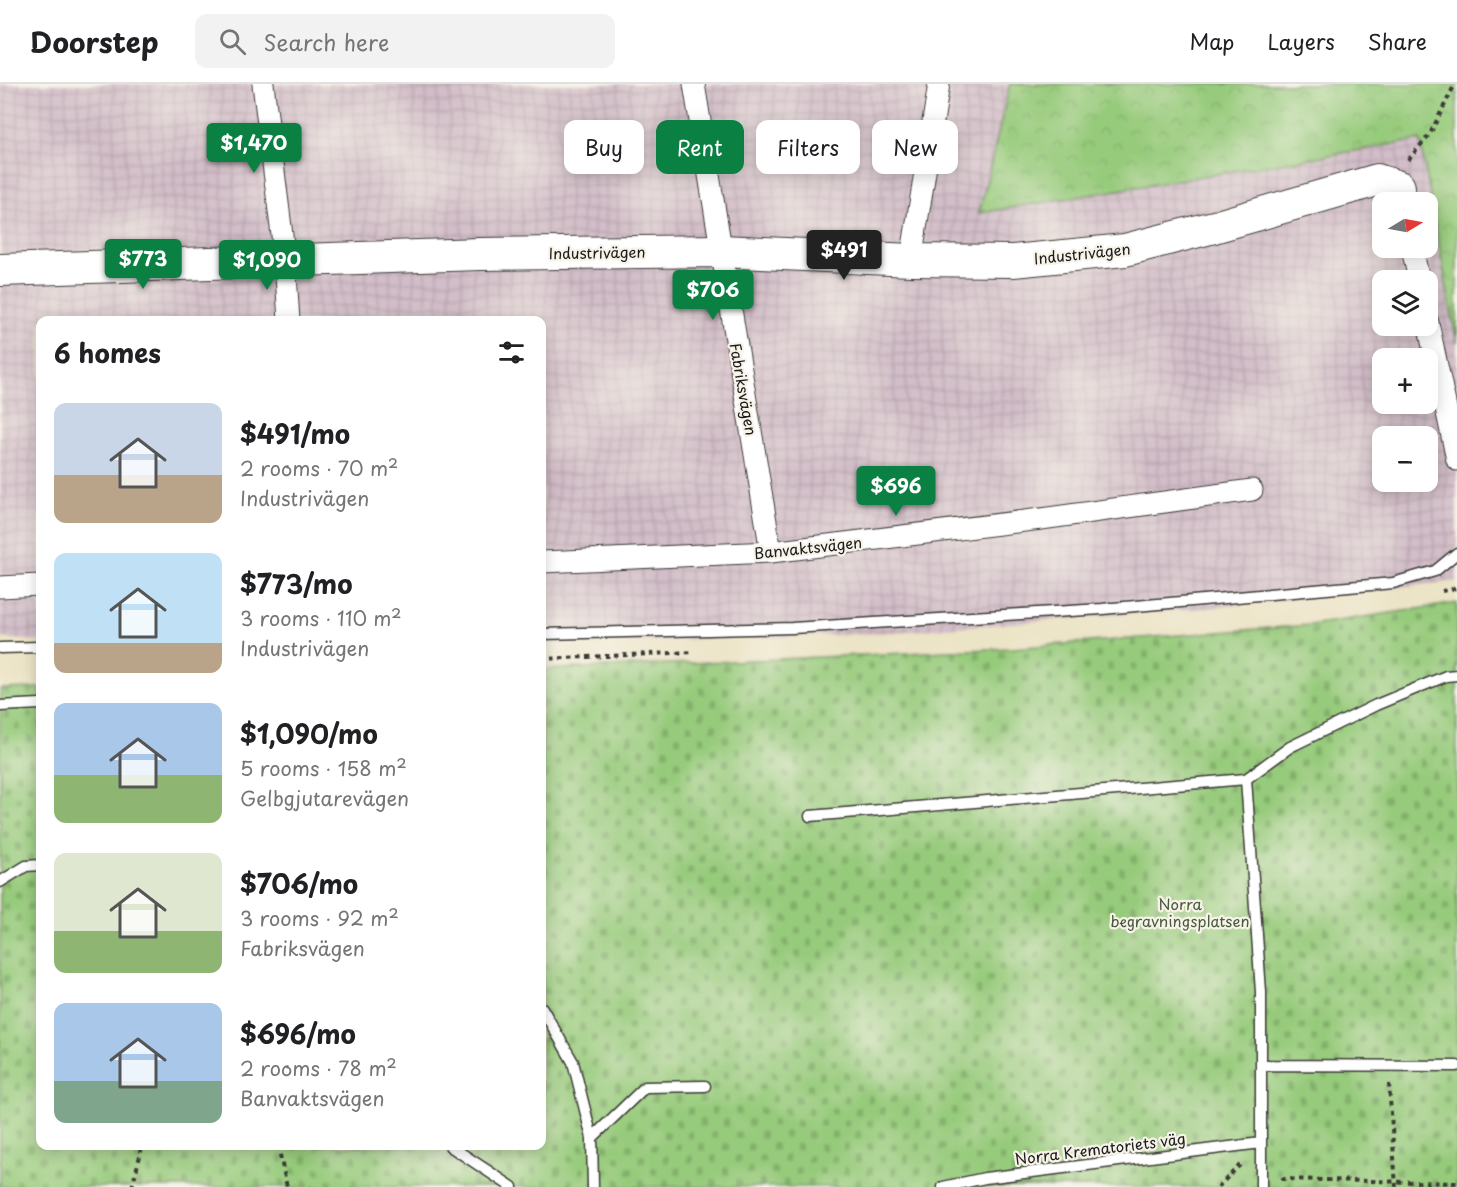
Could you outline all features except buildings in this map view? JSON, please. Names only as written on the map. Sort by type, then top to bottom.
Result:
[{"type":"street","points":[[263,84],[285,259],[289,316]]},
{"type":"street","name":"Fabriksvägen","points":[[694,84],[771,552]]},
{"type":"street","points":[[910,260],[939,84]]},
{"type":"street","name":"Industrivägen","points":[[0,270],[285,259],[721,251],[910,260],[1013,261],[1125,250],[1377,180],[1397,191]]},
{"type":"street","points":[[1431,336],[1457,460]]},
{"type":"street","name":"Banvaktsvägen","points":[[546,562],[771,552],[1252,490]]},
{"type":"street","points":[[0,587],[36,585]]},
{"type":"lane","points":[[546,634],[792,628],[1113,608],[1393,583],[1435,572],[1457,553]]},
{"type":"lane","points":[[0,648],[36,647]]},
{"type":"lane","points":[[810,816],[1246,778],[1290,747],[1376,705],[1446,676],[1457,675]]},
{"type":"lane","points":[[0,706],[36,704]]},
{"type":"lane","points":[[1246,778],[1260,992],[1261,1183]]},
{"type":"lane","points":[[0,882],[26,866],[36,865]]},
{"type":"lane","points":[[546,1015],[573,1062],[592,1138],[593,1187]]},
{"type":"lane","points":[[1262,1065],[1457,1066]]},
{"type":"lane","points":[[592,1138],[645,1087],[705,1086]]},
{"type":"lane","name":"Norra Krematoriets väg","points":[[943,1187],[984,1178],[1261,1143]]},
{"type":"lane","points":[[456,1150],[512,1187]]},
{"type":"path","points":[[1397,191],[1430,134],[1455,84]]},
{"type":"path","points":[[1388,1066],[1396,1187]]},
{"type":"path","points":[[132,1187],[141,1150]]},
{"type":"path","points":[[279,1150],[287,1187]]},
{"type":"path","points":[[1261,1183],[1395,1180],[1457,1183]]},
{"type":"shaded area","points":[[0,84],[1010,84],[980,213],[1420,140],[1429,192],[1372,192],[1372,258],[1438,258],[1438,239],[1457,343],[1457,581],[1209,608],[867,634],[546,644],[546,316],[36,316],[36,641],[0,638]]},
{"type":"green space","points":[[1010,84],[1457,84],[1457,343],[1438,239],[1438,192],[1429,192],[1420,140],[979,213]]},
{"type":"green space","name":"Norra begravningsplatsen","points":[[1457,603],[1457,1187],[0,1187],[0,689],[36,688],[36,1150],[546,1150],[546,670],[1012,648],[1310,625]]}]
